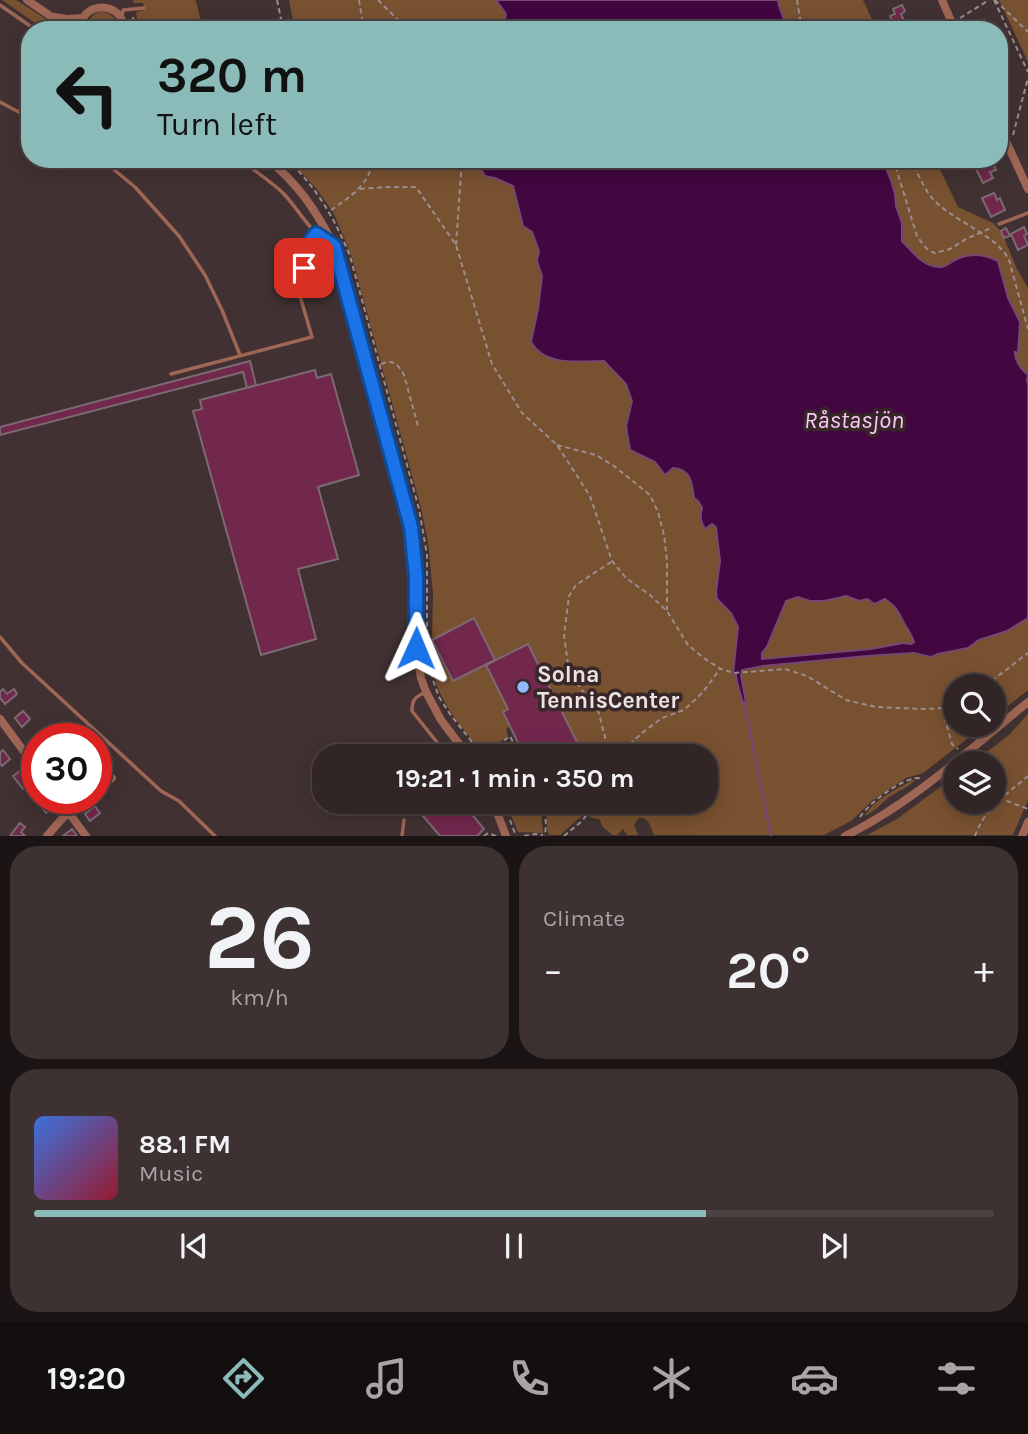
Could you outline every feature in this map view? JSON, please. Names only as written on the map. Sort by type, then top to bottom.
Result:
[{"type":"street","points":[[27,0],[57,21]]},
{"type":"street","points":[[117,0],[121,21]]},
{"type":"street","points":[[942,0],[951,21]]},
{"type":"street","points":[[82,21],[88,10],[99,2],[119,13]]},
{"type":"street","points":[[48,15],[67,19],[82,18]]},
{"type":"street","points":[[1008,146],[1028,189]]},
{"type":"street","points":[[277,168],[309,202],[334,246],[414,542],[418,663],[426,692],[441,720],[459,744]]},
{"type":"street","points":[[969,751],[1028,702]]},
{"type":"street","points":[[0,719],[21,747]]},
{"type":"street","points":[[845,835],[901,803],[943,771]]},
{"type":"street","points":[[47,835],[66,814]]},
{"type":"street","points":[[70,814],[86,835]]},
{"type":"street","points":[[498,814],[506,835]]},
{"type":"street","points":[[1022,835],[1028,822]]},
{"type":"lane","points":[[0,5],[23,21]]},
{"type":"lane","points":[[119,13],[144,8]]},
{"type":"lane","points":[[0,102],[21,113]]},
{"type":"lane","points":[[112,168],[135,187],[179,236],[205,275],[240,355]]},
{"type":"lane","points":[[251,168],[298,209],[316,234],[334,246]]},
{"type":"lane","points":[[999,224],[1028,213]]},
{"type":"lane","points":[[171,374],[312,337],[298,289],[311,241],[316,234]]},
{"type":"lane","points":[[0,637],[22,663],[61,700],[161,791],[179,801],[215,835]]},
{"type":"lane","points":[[426,692],[416,697],[412,703],[412,711],[438,744]]},
{"type":"lane","points":[[402,835],[404,820]]},
{"type":"path","points":[[277,0],[281,21]]},
{"type":"path","points":[[359,0],[362,21]]},
{"type":"path","points":[[378,0],[399,21]]},
{"type":"path","points":[[797,0],[800,21]]},
{"type":"path","points":[[959,18],[989,0]]},
{"type":"path","points":[[995,0],[1028,32]]},
{"type":"path","points":[[995,0],[1005,21]]},
{"type":"path","points":[[1008,28],[1028,72]]},
{"type":"path","points":[[1013,136],[1028,78]]},
{"type":"path","points":[[329,211],[360,189],[371,168]]},
{"type":"path","points":[[456,245],[460,168]]},
{"type":"path","points":[[896,168],[917,236],[925,247],[935,253],[999,224]]},
{"type":"path","points":[[914,168],[931,197],[1006,254],[1028,329]]},
{"type":"path","points":[[360,189],[416,187],[456,245],[492,363],[522,413],[557,445],[590,496],[612,561],[626,578],[667,611],[688,645],[721,669],[734,673],[785,669],[807,676],[846,700],[876,707],[942,708],[952,744],[960,751]]},
{"type":"path","points":[[368,369],[387,361],[400,368],[418,426]]},
{"type":"path","points":[[557,445],[597,455],[634,480],[650,495],[664,535],[667,611]]},
{"type":"path","points":[[605,744],[598,710],[580,688],[568,664],[564,635],[569,596],[576,585],[612,561]]},
{"type":"path","points":[[1001,674],[1028,653]]},
{"type":"path","points":[[631,744],[662,718],[684,709],[703,692],[721,669]]},
{"type":"path","points":[[498,744],[510,736],[514,744]]},
{"type":"path","points":[[1006,795],[1028,776]]},
{"type":"path","points":[[856,823],[874,802],[907,780],[922,778]]},
{"type":"path","points":[[1006,801],[1028,809]]},
{"type":"path","points":[[524,835],[544,835],[545,814]]},
{"type":"path","points":[[564,835],[587,814]]},
{"type":"path","points":[[975,835],[986,814]]},
{"type":"path","points":[[484,835],[488,832],[496,835]]},
{"type":"shaded area","points":[[2,0],[16,0],[50,21],[32,21]]},
{"type":"shaded area","points":[[133,0],[194,0],[201,21],[138,21],[136,12],[144,10],[143,3],[134,3]]},
{"type":"shaded area","points":[[289,0],[863,0],[873,21],[293,21]]},
{"type":"shaded area","points":[[999,0],[1028,0],[1028,62]]},
{"type":"shaded area","points":[[99,12],[107,13],[115,21],[89,21]]},
{"type":"shaded area","points":[[297,168],[939,168],[958,207],[993,223],[1001,231],[1028,288],[1028,690],[1006,707],[1006,674],[943,674],[943,737],[970,737],[951,751],[943,751],[943,758],[923,773],[906,778],[872,801],[851,821],[824,835],[654,835],[647,821],[639,818],[634,825],[638,835],[627,835],[623,829],[617,835],[612,835],[599,819],[586,814],[718,814],[718,744],[578,744],[528,644],[495,660],[474,618],[432,640],[453,681],[486,665],[508,709],[503,712],[510,726],[506,729],[508,736],[497,744],[475,744],[443,700],[433,669],[430,640],[433,594],[428,542],[421,508],[352,258],[333,212],[316,188]]},
{"type":"shaded area","points":[[1028,714],[1028,800],[1013,835],[867,835],[897,819],[943,785],[943,814],[1006,814],[1006,751],[988,751],[1009,735]]},
{"type":"shaded area","points":[[915,780],[865,816],[879,800]]},
{"type":"shaded area","points":[[511,814],[541,814],[543,833],[518,832]]},
{"type":"shaded area","points":[[546,814],[584,814],[560,835],[549,835]]},
{"type":"water","points":[[496,0],[778,0],[784,21],[504,21],[506,14]]},
{"type":"water","name":"Råstasjön","points":[[481,168],[886,168],[902,223],[902,241],[920,259],[937,267],[974,255],[998,261],[1008,298],[1020,322],[1018,353],[1015,352],[1015,355],[1028,375],[1028,618],[1007,631],[979,640],[968,648],[931,657],[914,653],[867,656],[742,670],[746,703],[743,703],[736,675],[733,675],[738,627],[731,613],[717,599],[720,561],[716,527],[712,524],[705,529],[703,526],[702,508],[694,498],[691,482],[684,471],[673,468],[665,475],[655,462],[630,450],[626,426],[632,401],[626,384],[604,361],[574,362],[554,359],[545,356],[531,342],[542,276],[537,261],[539,251],[532,232],[523,226],[513,186],[485,176]],"holes":[[[846,596],[859,601],[867,599],[875,604],[885,599],[894,606],[914,642],[871,649],[762,659],[762,653],[786,601],[798,597],[810,601]]]},
{"type":"building","points":[[902,5],[905,11],[901,14],[904,21],[892,21],[890,16],[895,14],[893,9]]},
{"type":"building","points":[[976,168],[995,168],[996,170],[990,172],[993,178],[983,183]]},
{"type":"building","points":[[994,193],[997,200],[1000,198],[1005,210],[991,217],[982,198]]},
{"type":"building","points":[[1024,227],[1028,245],[1018,250],[1011,234]]},
{"type":"building","points":[[1006,228],[1010,236],[1004,238],[1001,231]]},
{"type":"building","points":[[250,361],[256,385],[247,388],[243,372],[0,435],[0,427]]},
{"type":"building","points":[[315,370],[317,378],[331,374],[359,475],[318,487],[338,559],[298,569],[316,639],[261,655],[193,411],[202,409],[200,400]]},
{"type":"building","points":[[474,618],[495,660],[453,681],[432,640]]},
{"type":"building","name":"Solna TennisCenter","points":[[528,644],[578,744],[519,744],[503,712],[508,709],[486,665]]},
{"type":"building","points":[[3,689],[7,694],[14,689],[17,694],[5,704],[0,698]]},
{"type":"building","points":[[23,711],[30,719],[21,723],[21,726],[15,718]]},
{"type":"building","points":[[3,750],[10,759],[2,766],[0,753]]},
{"type":"building","points":[[20,771],[21,786],[13,776]]},
{"type":"building","points":[[85,814],[99,814],[90,821]]},
{"type":"building","points":[[421,814],[472,814],[484,829],[477,836],[440,836]]},
{"type":"building","points":[[20,823],[25,827],[21,832],[25,836],[10,836]]},
{"type":"building","points":[[72,829],[77,836],[63,836]]},
{"type":"waterway","points":[[744,702],[771,836]]},
{"type":"place","name":"Solna TennisCenter","points":[[523,687]]},
{"type":"route","points":[[304,268],[311,241],[316,234],[334,246],[411,527],[416,576],[416,648]]}]
